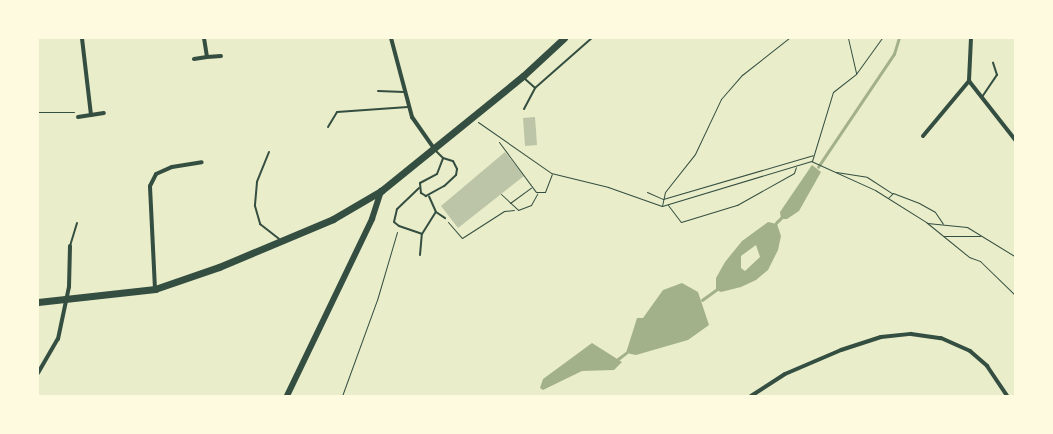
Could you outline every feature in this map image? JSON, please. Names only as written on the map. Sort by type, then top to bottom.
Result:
[{"type":"highway","points":[[38,302],[155,290],[333,219],[381,192],[523,76],[564,38]]},
{"type":"main road","points":[[287,396],[372,219],[381,192]]},
{"type":"street","points":[[82,38],[91,114]]},
{"type":"street","points":[[204,38],[207,57]]},
{"type":"street","points":[[391,38],[412,117],[434,148]]},
{"type":"street","points":[[970,38],[969,81],[1016,141]]},
{"type":"street","points":[[194,59],[221,56]]},
{"type":"street","points":[[924,136],[969,81]]},
{"type":"street","points":[[78,117],[104,113]]},
{"type":"street","points":[[155,290],[150,186],[156,174],[172,167],[202,162]]},
{"type":"street","points":[[38,373],[58,339],[67,300],[70,246]]},
{"type":"street","points":[[751,396],[785,374],[841,350],[882,337],[911,334],[941,338],[970,351],[988,366],[1008,396]]},
{"type":"lane","points":[[524,109],[535,88],[592,38]]},
{"type":"lane","points":[[981,98],[997,75],[993,63]]},
{"type":"lane","points":[[523,76],[535,88]]},
{"type":"lane","points":[[378,91],[404,92]]},
{"type":"lane","points":[[328,127],[333,115],[338,112],[408,106]]},
{"type":"lane","points":[[429,196],[456,175],[456,164],[443,158],[434,148]]},
{"type":"lane","points":[[269,152],[257,182],[255,206],[260,224],[281,241]]},
{"type":"lane","points":[[443,158],[437,174],[420,182],[419,188],[421,193],[429,196],[436,212],[445,218]]},
{"type":"lane","points":[[419,188],[397,209],[394,222],[399,226],[422,234]]},
{"type":"lane","points":[[420,255],[422,234],[436,212]]},
{"type":"lane","points":[[70,246],[76,223]]},
{"type":"path","points":[[662,206],[663,199],[695,154],[721,99],[742,75],[789,38]]},
{"type":"path","points":[[848,38],[856,74]]},
{"type":"path","points":[[811,162],[833,92],[856,74],[882,38]]},
{"type":"path","points":[[38,112],[72,110],[78,117]]},
{"type":"path","points":[[472,117],[553,173],[608,187],[662,206],[796,166],[811,162],[819,164],[888,199],[926,222],[969,257],[980,261],[1016,296]]},
{"type":"path","points":[[500,142],[529,178],[531,188],[538,193]]},
{"type":"path","points":[[647,192],[663,199],[814,155]]},
{"type":"path","points":[[668,205],[681,222],[738,205],[794,173],[796,166]]},
{"type":"path","points":[[834,172],[867,177],[893,193],[935,212],[943,224]]},
{"type":"path","points":[[445,218],[462,238],[504,211],[529,206],[538,193],[547,190],[553,173]]},
{"type":"path","points":[[509,204],[531,188]]},
{"type":"path","points":[[888,199],[893,193]]},
{"type":"path","points":[[501,194],[514,210]]},
{"type":"path","points":[[926,222],[966,227],[1016,257]]},
{"type":"path","points":[[342,396],[377,300],[399,226]]},
{"type":"path","points":[[943,236],[980,236]]},
{"type":"shaded area","points":[[812,165],[821,172],[799,211],[787,219],[781,219],[780,212]]},
{"type":"shaded area","points":[[768,222],[777,224],[781,236],[778,250],[768,270],[756,280],[741,287],[721,292],[716,290],[716,278],[725,262],[742,241]],"holes":[[[756,245],[760,257],[745,271],[741,268],[741,256]]]},
{"type":"shaded area","points":[[682,283],[698,292],[709,325],[688,340],[636,355],[626,353],[637,318],[643,318],[663,290]]},
{"type":"shaded area","points":[[592,343],[622,362],[614,370],[582,371],[543,390],[540,388],[543,379]]},
{"type":"building","points":[[535,117],[537,145],[525,146],[523,118]]},
{"type":"building","points":[[505,152],[524,176],[458,228],[441,206]]},
{"type":"waterway","points":[[818,167],[894,54],[899,38]]},
{"type":"waterway","points":[[776,223],[781,218]]},
{"type":"waterway","points":[[702,300],[716,290]]},
{"type":"waterway","points":[[618,359],[626,353]]}]
